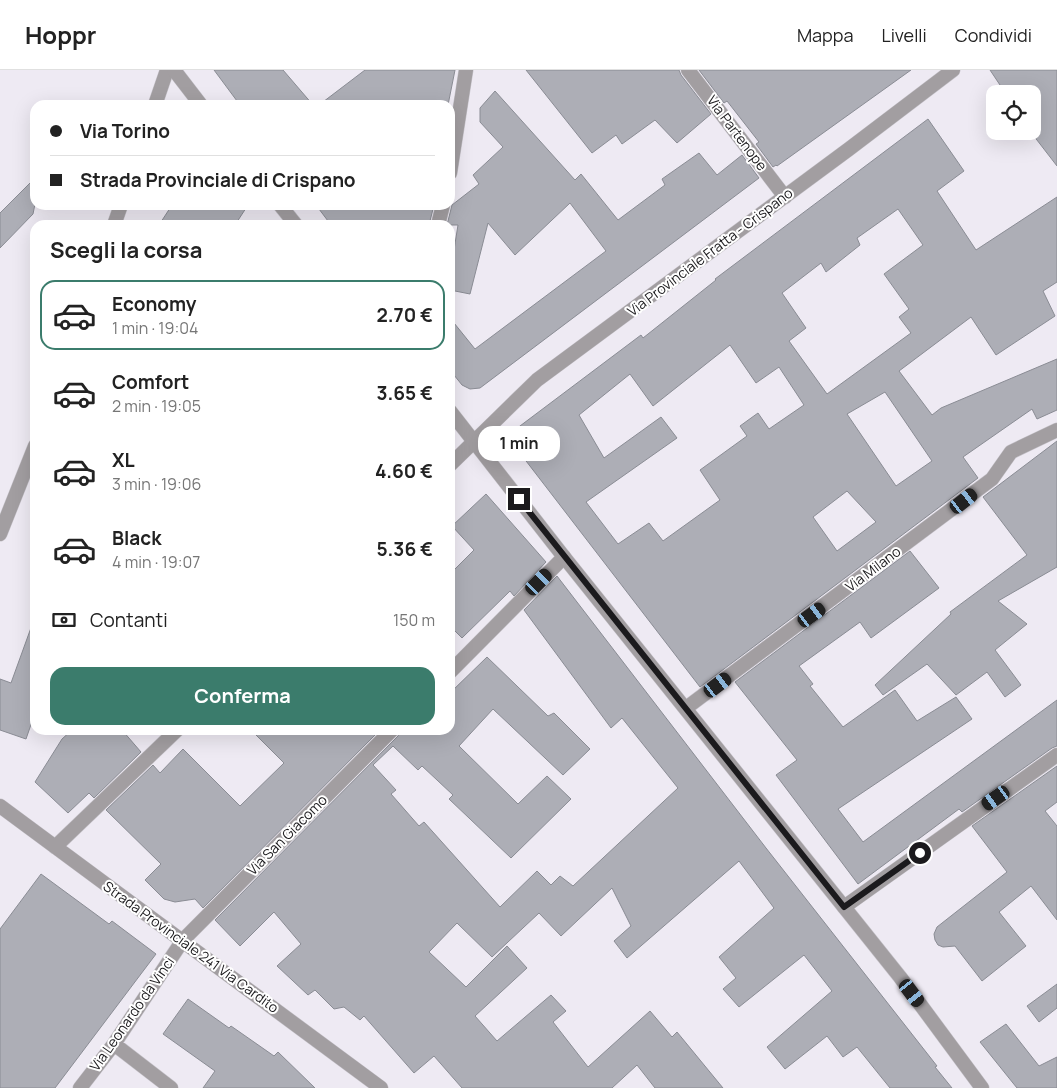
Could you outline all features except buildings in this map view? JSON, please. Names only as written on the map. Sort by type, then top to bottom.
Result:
[{"type":"street","points":[[157,100],[167,70]]},
{"type":"street","points":[[174,70],[197,100]]},
{"type":"street","points":[[455,141],[466,70]]},
{"type":"street","name":"Via Partenope","points":[[688,70],[785,197]]},
{"type":"street","name":"Via Provinciale Fratta - Crispano","points":[[455,460],[537,380],[785,197],[948,71]]},
{"type":"street","points":[[284,210],[292,220]]},
{"type":"street","points":[[455,417],[564,557],[900,977],[982,1088]]},
{"type":"street","name":"Via Milano","points":[[686,708],[992,479],[1010,452],[1057,430]]},
{"type":"street","points":[[0,534],[30,459]]},
{"type":"street","points":[[455,667],[564,557]]},
{"type":"street","points":[[55,847],[171,735]]},
{"type":"street","name":"Via San Giacomo","points":[[183,940],[387,735]]},
{"type":"street","points":[[844,907],[1057,755]]},
{"type":"street","name":"Strada Provinciale 241 Via Cardito","points":[[0,806],[381,1088]]},
{"type":"street","name":"Via Leonardo da Vinci","points":[[80,1088],[114,1044],[183,940]]},
{"type":"street","points":[[114,1044],[171,1088]]},
{"type":"route","points":[[519,499],[844,907],[920,853]]}]
